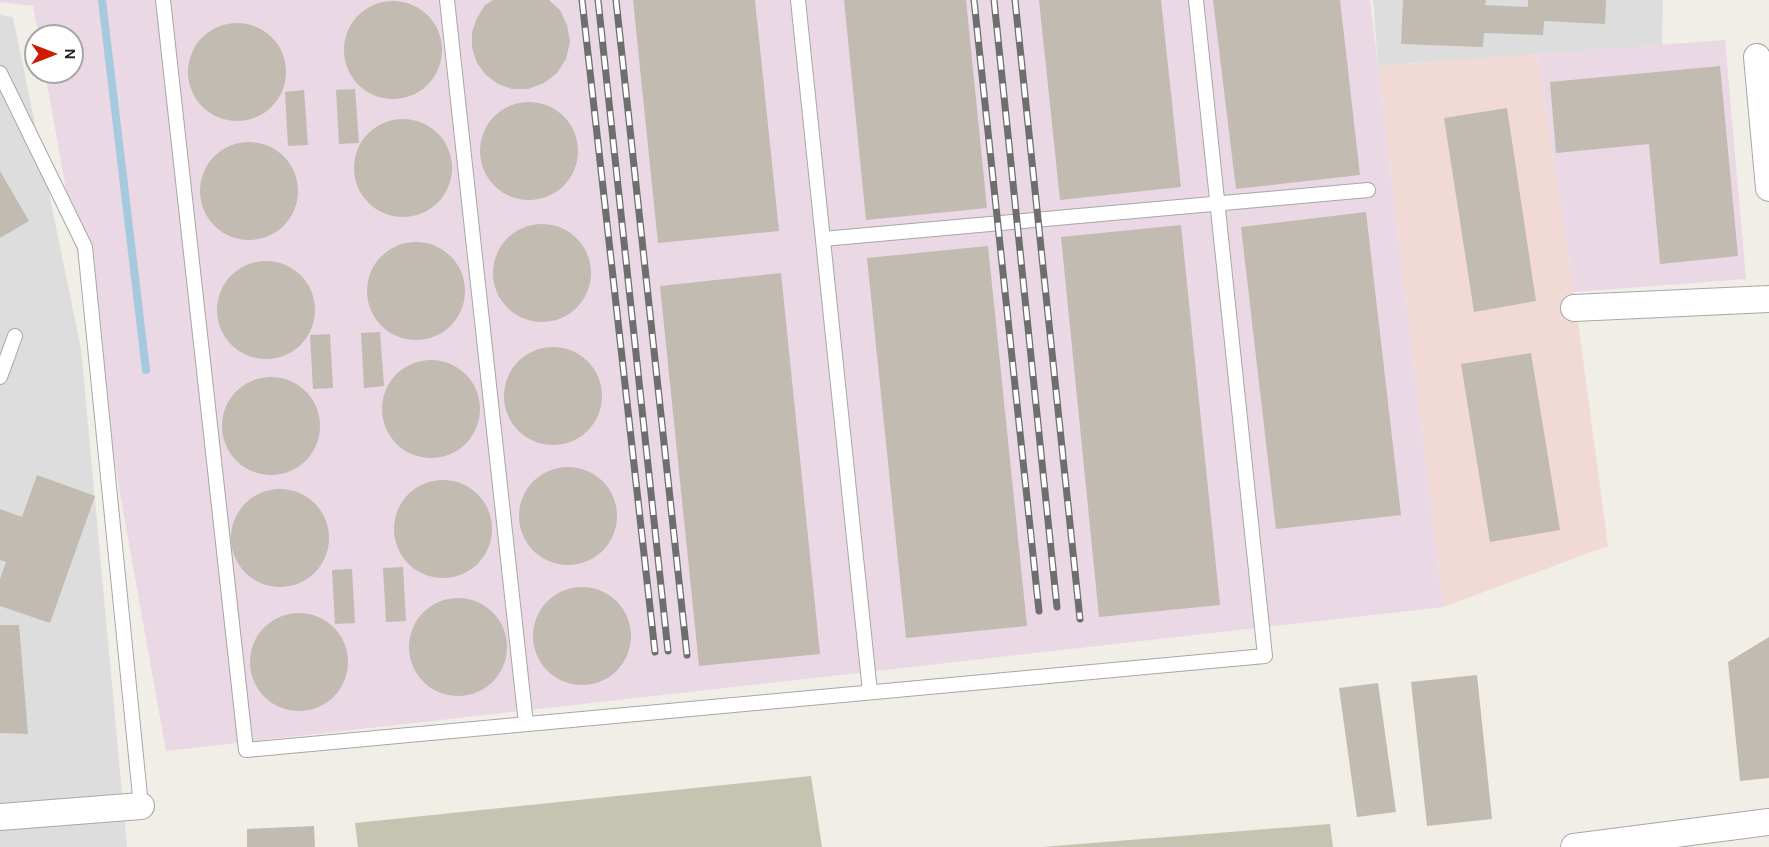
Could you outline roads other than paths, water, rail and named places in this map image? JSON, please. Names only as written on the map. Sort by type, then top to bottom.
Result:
[{"type":"street","points":[[1757,57],[1769,188]]},
{"type":"street","points":[[1574,308],[1769,299]]},
{"type":"street","points":[[0,817],[141,806]]},
{"type":"street","points":[[1589,846],[1769,822]]},
{"type":"lane","points":[[163,0],[246,750],[1265,656],[1196,0]]},
{"type":"lane","points":[[447,0],[526,724]]},
{"type":"lane","points":[[798,0],[870,692]]},
{"type":"lane","points":[[0,74],[85,247],[141,806]]},
{"type":"lane","points":[[823,238],[1368,190]]},
{"type":"lane","points":[[0,377],[15,336]]},
{"type":"waterway","points":[[102,0],[146,370]]},
{"type":"railway","points":[[582,0],[655,652]]},
{"type":"railway","points":[[598,0],[668,651]]},
{"type":"railway","points":[[616,0],[687,655]]},
{"type":"railway","points":[[974,0],[1039,611]]},
{"type":"railway","points":[[994,0],[1057,607]]},
{"type":"railway","points":[[1015,0],[1080,619]]}]
